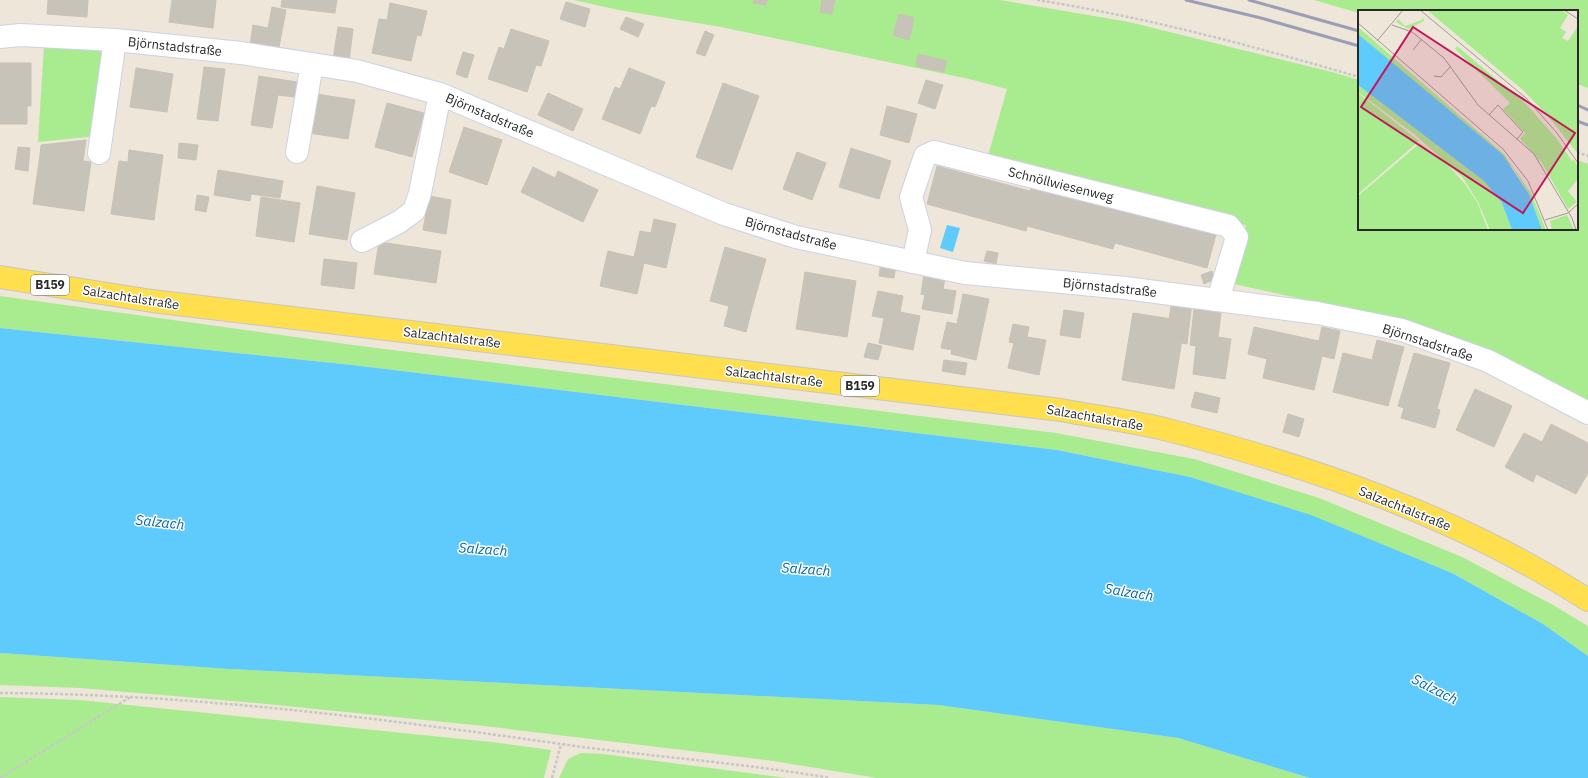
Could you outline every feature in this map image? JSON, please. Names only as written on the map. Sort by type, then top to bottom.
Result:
[{"type":"main road","name":"Salzachtalstraße","points":[[0,277],[152,301],[1061,410],[1167,430],[1269,458],[1373,494],[1478,538],[1588,600]]},
{"type":"street","name":"Björnstadstraße","points":[[0,37],[20,35],[115,40],[241,53],[357,71],[440,94],[724,214],[796,237],[965,273],[1125,288],[1218,300],[1317,313],[1402,330],[1488,361],[1588,413]]},
{"type":"street","points":[[99,153],[115,40]]},
{"type":"street","points":[[297,152],[312,64]]},
{"type":"street","points":[[362,241],[399,222],[414,211],[420,193],[440,94]]},
{"type":"street","name":"Schnöllwiesenweg","points":[[913,262],[920,230],[910,197],[925,156],[934,152],[1229,226],[1237,237],[1218,300]]},
{"type":"path","points":[[1037,0],[1080,7],[1270,52],[1358,77]]},
{"type":"path","points":[[1578,152],[1588,156]]},
{"type":"path","points":[[0,693],[132,696],[406,722],[560,744],[769,768],[830,778]]},
{"type":"path","points":[[0,778],[132,696]]},
{"type":"path","points":[[552,778],[560,744]]},
{"type":"green space","points":[[573,0],[1000,0],[1129,22],[1358,80],[1358,230],[1578,230],[1578,160],[1588,164],[1588,403],[1389,318],[1234,284],[1246,225],[988,156],[1007,89],[969,79],[721,27],[619,10]]},
{"type":"green space","points":[[1314,0],[1588,0],[1588,88],[1578,84],[1578,10],[1358,10],[1358,13]]},
{"type":"green space","points":[[44,46],[97,49],[102,53],[105,60],[96,136],[38,142]]},
{"type":"green space","points":[[0,296],[353,345],[1056,433],[1194,459],[1319,498],[1462,557],[1553,605],[1588,626],[1588,656],[1543,624],[1452,573],[1311,516],[1190,477],[1057,450],[352,365],[0,328]]},
{"type":"green space","points":[[0,653],[229,669],[938,705],[1178,738],[1310,778],[877,778],[767,760],[484,726],[257,703],[80,688],[0,685]]},
{"type":"green space","points":[[0,697],[79,700],[491,742],[551,750],[544,778],[0,778]]},
{"type":"green space","points":[[581,753],[603,754],[787,778],[559,778],[568,759]]},
{"type":"water","points":[[947,225],[960,228],[953,252],[940,248]]},
{"type":"water","name":"Salzach","points":[[0,328],[352,365],[1057,450],[1190,477],[1311,515],[1452,573],[1543,624],[1588,656],[1588,778],[1310,778],[1178,738],[938,705],[229,669],[0,653]]},
{"type":"building","points":[[48,0],[88,0],[87,17],[47,14]]},
{"type":"building","points":[[172,0],[216,0],[213,28],[169,22]]},
{"type":"building","points":[[282,0],[337,0],[335,13],[281,7]]},
{"type":"building","points":[[754,0],[767,0],[766,5],[753,3]]},
{"type":"building","points":[[822,0],[835,0],[832,14],[820,12]]},
{"type":"building","points":[[566,2],[590,9],[585,27],[560,19]]},
{"type":"building","points":[[390,3],[427,11],[421,36],[417,35],[411,61],[372,53],[379,19],[387,20]]},
{"type":"building","points":[[272,7],[286,10],[279,47],[265,45]]},
{"type":"building","points":[[899,14],[914,18],[909,40],[893,35]]},
{"type":"building","points":[[626,17],[644,24],[638,37],[620,29]]},
{"type":"building","points":[[253,25],[268,28],[264,48],[250,46]]},
{"type":"building","points":[[338,27],[353,29],[349,62],[333,59]]},
{"type":"building","points":[[511,29],[549,41],[541,66],[536,65],[527,92],[488,79],[499,47],[504,49]]},
{"type":"building","points":[[705,31],[714,35],[705,56],[696,53]]},
{"type":"building","points":[[463,52],[474,55],[467,78],[456,74]]},
{"type":"building","points":[[918,54],[947,61],[944,72],[916,66]]},
{"type":"building","points":[[0,63],[31,63],[31,106],[27,106],[27,124],[0,124]]},
{"type":"building","points":[[204,67],[225,69],[218,121],[197,119]]},
{"type":"building","points":[[136,68],[173,74],[167,112],[130,107]]},
{"type":"building","points":[[629,68],[665,82],[655,107],[651,106],[640,134],[602,119],[615,87],[620,89]]},
{"type":"building","points":[[259,76],[297,82],[294,97],[278,95],[272,128],[251,125]]},
{"type":"building","points":[[926,80],[943,85],[935,109],[918,103]]},
{"type":"building","points":[[723,83],[759,96],[732,170],[696,157]]},
{"type":"building","points":[[548,93],[583,109],[573,131],[538,115]]},
{"type":"building","points":[[316,94],[355,100],[348,139],[309,133]]},
{"type":"building","points":[[387,103],[424,113],[412,157],[375,147]]},
{"type":"building","points":[[887,106],[917,114],[909,143],[880,135]]},
{"type":"building","points":[[464,127],[502,140],[487,185],[449,172]]},
{"type":"building","points":[[86,140],[83,161],[40,155],[41,145]]},
{"type":"building","points":[[179,143],[198,145],[196,160],[178,158]]},
{"type":"building","points":[[18,147],[30,148],[28,171],[15,169]]},
{"type":"building","points":[[851,148],[891,161],[879,199],[839,187]]},
{"type":"building","points":[[129,150],[163,155],[154,220],[111,214],[119,161],[128,162]]},
{"type":"building","points":[[797,152],[826,163],[812,200],[783,189]]},
{"type":"building","points":[[40,155],[91,162],[84,211],[33,204]]},
{"type":"building","points":[[937,166],[1030,191],[1031,188],[1114,210],[1115,207],[1216,234],[1207,268],[1115,243],[1113,249],[1027,226],[1026,231],[927,204]]},
{"type":"building","points":[[533,167],[555,178],[558,171],[598,190],[583,222],[521,192]]},
{"type":"building","points":[[218,170],[283,181],[280,198],[251,194],[250,201],[214,195]]},
{"type":"building","points":[[317,186],[355,193],[347,240],[309,234]]},
{"type":"building","points":[[197,195],[209,197],[206,212],[195,210]]},
{"type":"building","points":[[429,196],[451,200],[446,234],[423,230]]},
{"type":"building","points":[[261,197],[300,203],[294,242],[256,236]]},
{"type":"building","points":[[654,219],[676,224],[666,268],[644,263],[637,294],[600,286],[608,251],[634,257],[640,231],[651,233]]},
{"type":"building","points":[[379,242],[441,251],[436,283],[374,274]]},
{"type":"building","points":[[725,247],[766,259],[751,312],[710,301]]},
{"type":"building","points":[[987,251],[998,253],[996,264],[984,261]]},
{"type":"building","points":[[324,259],[357,263],[354,289],[321,285]]},
{"type":"building","points":[[881,262],[896,265],[894,278],[879,276]]},
{"type":"building","points":[[1212,271],[1215,279],[1204,284],[1201,275]]},
{"type":"building","points":[[805,272],[856,281],[847,337],[796,329]]},
{"type":"building","points":[[924,274],[945,278],[943,289],[956,291],[952,314],[922,309],[925,295],[921,294]]},
{"type":"building","points":[[878,291],[903,296],[900,312],[920,316],[913,350],[879,343],[884,318],[872,316]]},
{"type":"building","points":[[963,294],[989,299],[976,360],[951,354],[952,350],[941,348],[947,322],[957,324]]},
{"type":"building","points":[[1172,301],[1192,303],[1187,344],[1182,343],[1185,321],[1169,319]]},
{"type":"building","points":[[729,306],[751,312],[746,332],[724,326]]},
{"type":"building","points":[[1194,309],[1221,313],[1218,337],[1231,339],[1225,379],[1193,374],[1196,346],[1190,345]]},
{"type":"building","points":[[1064,310],[1084,313],[1080,338],[1060,335]]},
{"type":"building","points":[[1133,313],[1185,321],[1174,389],[1122,380]]},
{"type":"building","points":[[1013,324],[1029,327],[1027,337],[1046,340],[1039,375],[1008,368],[1014,343],[1009,342]]},
{"type":"building","points":[[1254,327],[1319,341],[1322,327],[1340,331],[1334,359],[1322,356],[1314,390],[1263,378],[1267,359],[1248,354]]},
{"type":"building","points":[[1377,340],[1404,347],[1388,406],[1333,392],[1343,353],[1372,360]]},
{"type":"building","points":[[868,343],[882,346],[878,360],[864,357]]},
{"type":"building","points":[[1414,353],[1450,363],[1437,409],[1440,410],[1435,428],[1401,418],[1404,408],[1398,406]]},
{"type":"building","points":[[944,360],[967,363],[965,375],[942,371]]},
{"type":"building","points":[[1475,389],[1512,406],[1494,447],[1456,430]]},
{"type":"building","points":[[1195,392],[1220,398],[1217,413],[1191,407]]},
{"type":"building","points":[[1288,414],[1304,419],[1299,437],[1283,432]]},
{"type":"building","points":[[1551,424],[1588,443],[1588,473],[1576,494],[1536,474],[1533,482],[1505,467],[1524,433],[1542,442]]},
{"type":"railway","points":[[1186,0],[1261,18],[1358,46]]},
{"type":"railway","points":[[1249,0],[1358,31]]},
{"type":"railway","points":[[1578,105],[1588,110]]},
{"type":"railway","points":[[1578,121],[1588,125]]}]
